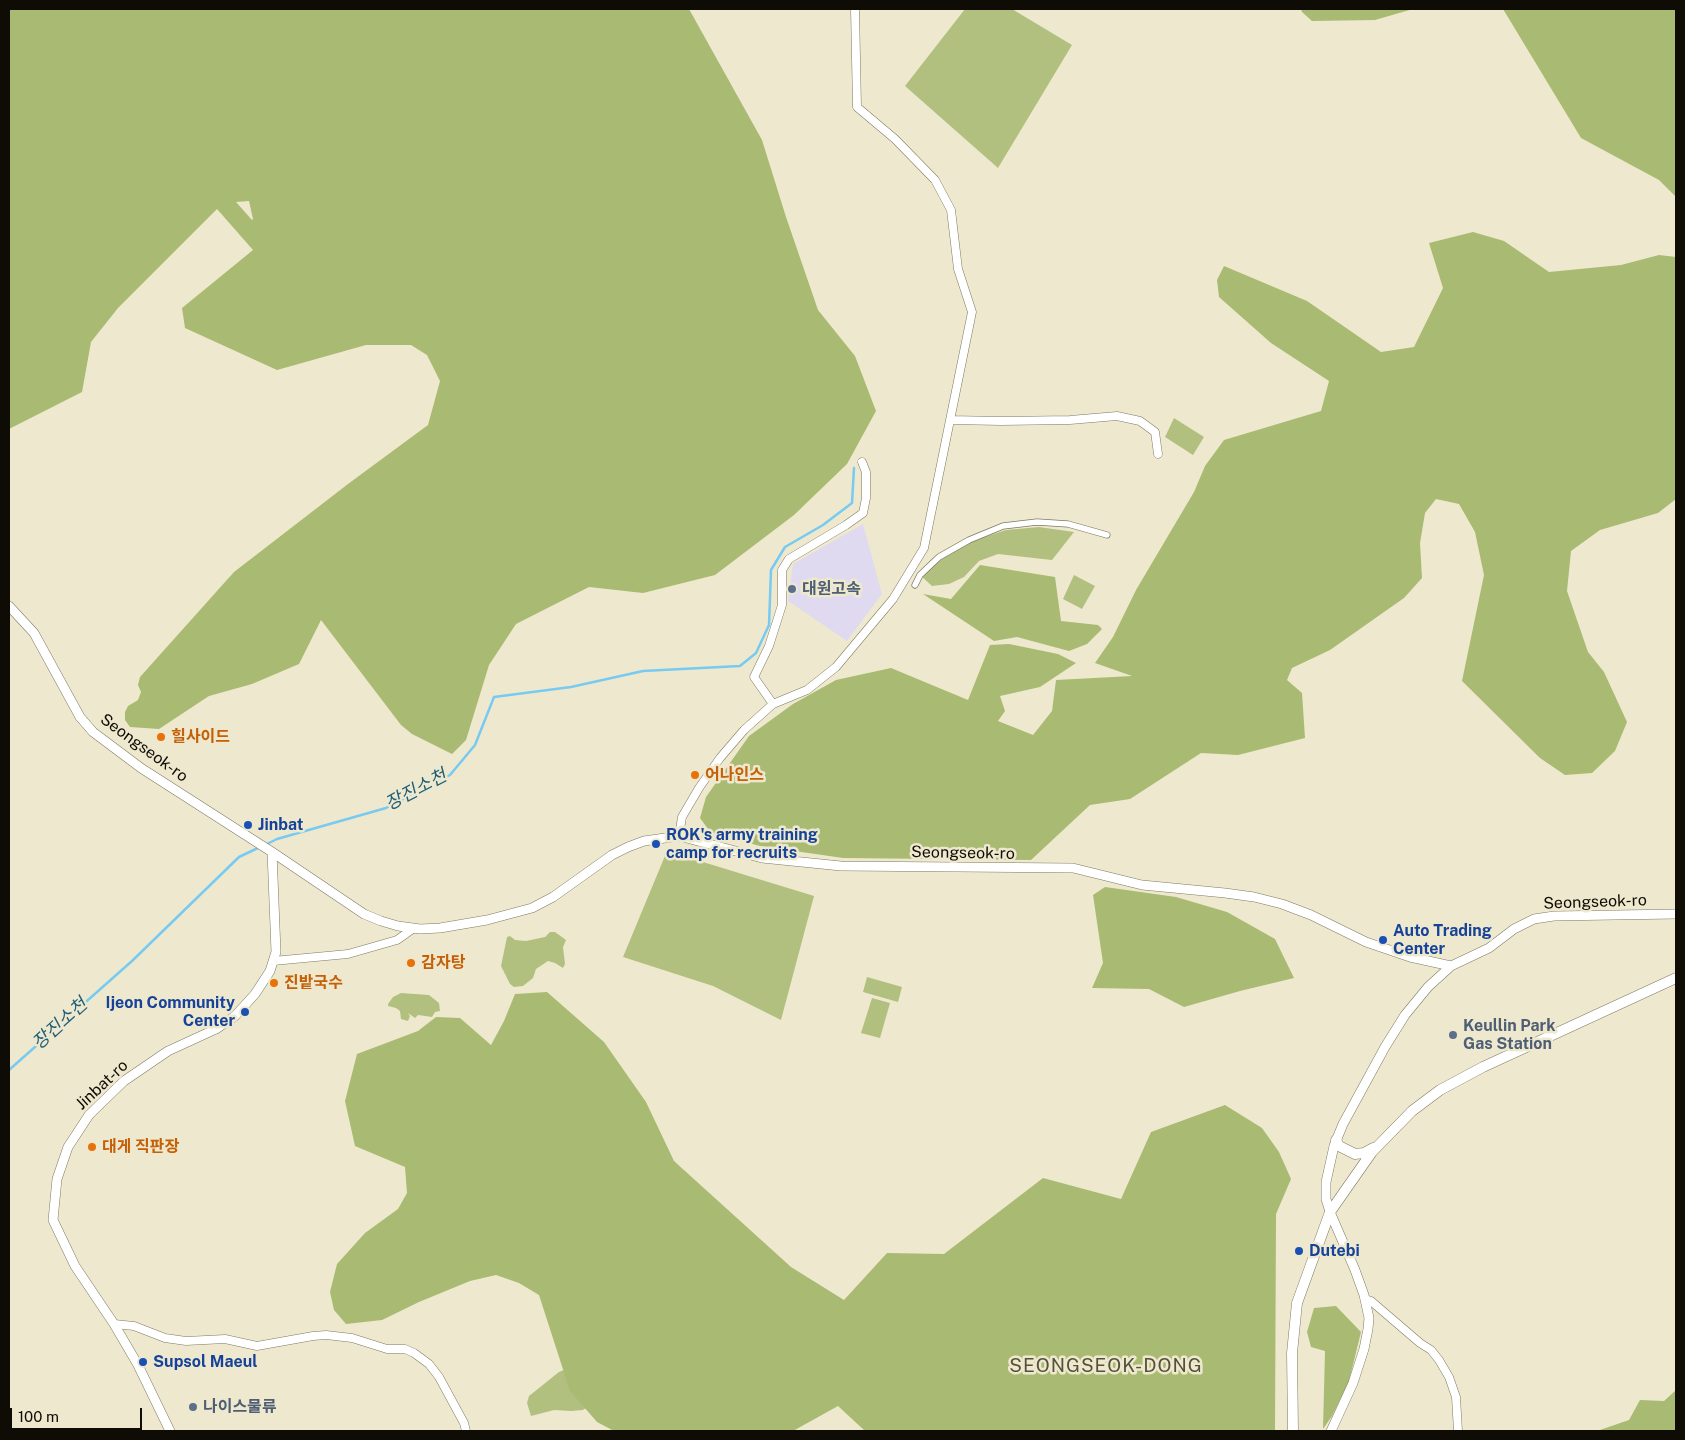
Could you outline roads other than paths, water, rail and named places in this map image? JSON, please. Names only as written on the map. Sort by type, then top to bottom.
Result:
[{"type":"main road","points":[[1293,1431],[1292,1353],[1297,1303],[1330,1212],[1356,1173],[1380,1144],[1412,1111],[1440,1090],[1483,1067],[1676,978]]},
{"type":"main road","points":[[1336,1140],[1339,1146],[1355,1154],[1364,1153],[1380,1144]]},
{"type":"street","points":[[679,836],[682,817],[720,758],[744,730],[773,704],[807,690],[836,667],[893,599],[924,548],[972,312],[958,269],[951,210],[935,180],[895,139],[857,107],[855,9]]},
{"type":"street","points":[[950,420],[1060,420],[1117,416],[1140,421],[1156,432],[1158,454]]},
{"type":"street","points":[[773,704],[754,677],[769,646],[782,605],[782,570],[789,559],[846,525],[862,513],[866,498],[866,472],[862,462]]},
{"type":"street","points":[[915,585],[920,575],[939,558],[969,540],[1002,526],[1038,522],[1068,524],[1107,535]]},
{"type":"street","name":"Seongseok-ro","points":[[9,606],[34,633],[80,717],[93,732],[141,768],[271,851],[364,914],[381,921],[414,928],[440,928],[487,920],[532,908],[553,898],[612,856],[628,848],[644,841],[679,836],[762,858],[840,866],[1073,868],[1142,885],[1225,892],[1282,904],[1311,915],[1366,942],[1410,957],[1451,966],[1489,948],[1514,929],[1534,919],[1554,916],[1676,914]]},
{"type":"street","name":"Jinbat-ro","points":[[170,1431],[138,1365],[114,1324],[75,1266],[53,1220],[57,1179],[68,1147],[89,1115],[124,1081],[168,1051],[216,1029],[235,1016],[255,994],[270,970],[276,952],[271,851]]},
{"type":"street","points":[[274,961],[348,954],[398,940],[414,928]]},
{"type":"street","points":[[1331,1431],[1353,1383],[1364,1349],[1369,1318],[1355,1270],[1330,1212],[1325,1192],[1336,1140],[1385,1047],[1405,1016],[1428,987],[1451,966]]},
{"type":"street","points":[[1364,1298],[1370,1300],[1412,1338],[1431,1350],[1439,1360],[1449,1377],[1456,1397],[1458,1431]]},
{"type":"street","points":[[114,1324],[134,1326],[164,1338],[186,1341],[225,1339],[257,1346],[326,1335],[352,1338],[387,1349],[405,1349],[429,1364],[439,1377],[465,1427],[474,1431]]},
{"type":"waterway","name":"장진소천","points":[[265,845],[277,839],[386,808],[450,775],[475,745],[494,697],[571,687],[643,671],[740,666],[756,653],[769,625],[771,570],[785,547],[823,525],[852,503],[854,468]]},
{"type":"waterway","name":"장진소천","points":[[9,1070],[132,961],[239,857],[260,847]]},
{"type":"place","name":"대원고속","points":[[792,589]]},
{"type":"place","name":"힐사이드","points":[[161,737]]},
{"type":"place","name":"어나인스","points":[[695,775]]},
{"type":"place","name":"Jinbat","points":[[248,825]]},
{"type":"place","name":"ROK's army training camp for recruits","points":[[656,844]]},
{"type":"place","name":"Auto Trading Center","points":[[1383,940]]},
{"type":"place","name":"감자탕","points":[[411,963]]},
{"type":"place","name":"진밭국수","points":[[274,983]]},
{"type":"place","name":"Ijeon Community Center","points":[[245,1012]]},
{"type":"place","name":"Keullin Park Gas Station","points":[[1453,1035]]},
{"type":"place","name":"대게 직판장","points":[[92,1147]]},
{"type":"place","name":"Dutebi","points":[[1299,1251]]},
{"type":"place","name":"Supsol Maeul","points":[[143,1362]]},
{"type":"place","name":"나이스물류","points":[[193,1407]]},
{"type":"district","name":"SEONGSEOK-DONG","points":[[1106,1366]]}]
